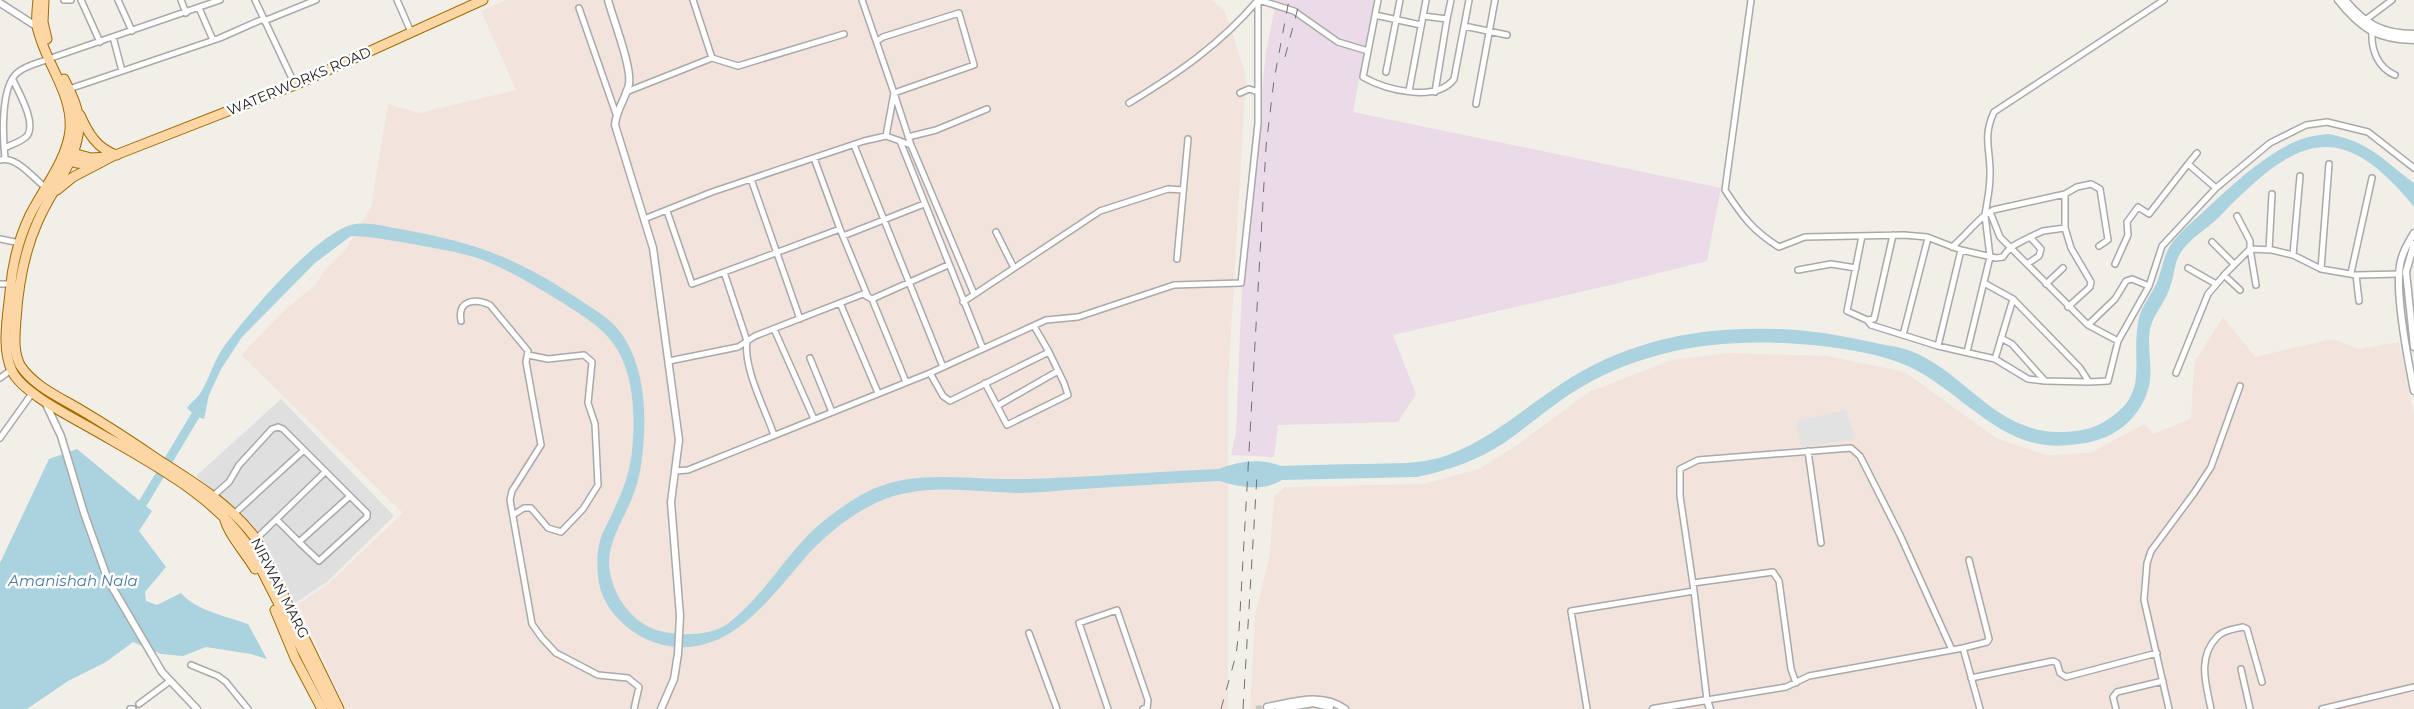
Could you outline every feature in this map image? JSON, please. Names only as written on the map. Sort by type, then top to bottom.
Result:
[{"type":"main road","points":[[38,0],[38,27],[52,58],[96,142],[101,148],[115,156]]},
{"type":"main road","points":[[44,0],[43,22],[45,33],[69,111],[70,131],[67,155]]},
{"type":"main road","name":"WATERWORKS ROAD","points":[[115,156],[294,85],[483,0]]},
{"type":"main road","points":[[77,108],[79,126],[67,155],[45,187],[20,243],[11,284],[7,346],[11,370],[17,379],[44,400],[147,462],[175,474],[223,513],[253,553],[332,709]]},
{"type":"main road","points":[[67,155],[91,158],[115,156]]},
{"type":"main road","points":[[67,155],[85,165],[97,165]]},
{"type":"main road","name":"NIRWAN MARG","points":[[67,155],[54,192],[38,219],[25,258],[17,310],[15,346],[20,365],[53,394],[148,452],[175,474],[213,496],[235,513],[256,539],[339,709]]},
{"type":"main road","points":[[54,192],[73,178],[115,156]]},
{"type":"main road","points":[[223,513],[227,528],[243,548],[262,582],[295,658],[322,709]]},
{"type":"street","points":[[64,0],[71,0]]},
{"type":"street","points":[[81,0],[100,42]]},
{"type":"street","points":[[118,0],[132,31]]},
{"type":"street","points":[[180,0],[186,13]]},
{"type":"street","points":[[45,187],[15,162],[3,160],[4,110],[15,75],[24,68],[219,0]]},
{"type":"street","points":[[255,0],[294,85]]},
{"type":"street","points":[[69,89],[213,40],[316,0]]},
{"type":"street","points":[[397,0],[411,32]]},
{"type":"street","points":[[608,0],[628,70],[629,84],[616,114],[615,125],[653,248],[670,361],[679,440],[671,502],[671,525],[678,584],[678,654],[674,679],[661,709]]},
{"type":"street","points":[[693,0],[712,58]]},
{"type":"street","points":[[862,0],[878,41],[911,145],[974,294]]},
{"type":"street","points":[[1129,103],[1178,74],[1237,25],[1258,0]]},
{"type":"street","points":[[675,471],[688,470],[943,367],[1046,320],[1078,317],[1174,285],[1241,283],[1258,123],[1258,0]]},
{"type":"street","points":[[1258,0],[1294,10],[1338,42],[1368,51]]},
{"type":"street","points":[[1378,0],[1363,77],[1382,86],[1409,91],[1435,92],[1449,87],[1454,79],[1469,0]]},
{"type":"street","points":[[1386,72],[1400,0]]},
{"type":"street","points":[[1409,91],[1426,0]]},
{"type":"street","points":[[1435,92],[1451,0]]},
{"type":"street","points":[[1476,104],[1495,0]]},
{"type":"street","points":[[1751,0],[1725,190],[1742,216],[1759,234],[1779,247],[1795,242],[1805,236],[1893,235],[1928,238],[1962,250],[1990,257],[2003,257],[2011,246],[2030,237],[2043,231],[2065,228]]},
{"type":"street","points":[[1967,352],[1990,257],[1987,213],[1990,158],[1986,139],[1994,112],[2164,0]]},
{"type":"street","points":[[2338,0],[2372,32],[2394,39],[2414,40]]},
{"type":"street","points":[[2362,22],[2392,0]]},
{"type":"street","points":[[2348,1],[2362,22],[2384,31],[2414,34]]},
{"type":"street","points":[[0,2],[45,33]]},
{"type":"street","points":[[1252,7],[1258,15]]},
{"type":"street","points":[[199,8],[213,40]]},
{"type":"street","points":[[579,8],[616,114]]},
{"type":"street","points":[[878,41],[883,37],[959,13],[974,65],[894,93]]},
{"type":"street","points":[[1375,15],[1421,25]]},
{"type":"street","points":[[1423,16],[1447,19]]},
{"type":"street","points":[[1464,26],[1507,35]]},
{"type":"street","points":[[2372,32],[2371,46],[2386,71],[2395,75]]},
{"type":"street","points":[[625,92],[712,58],[738,66],[844,34]]},
{"type":"street","points":[[113,37],[122,72]]},
{"type":"street","points":[[4,148],[28,136],[30,129],[30,120],[13,80]]},
{"type":"street","points":[[1240,93],[1249,89],[1258,92]]},
{"type":"street","points":[[886,136],[892,112],[894,93]]},
{"type":"street","points":[[908,137],[936,130],[986,109]]},
{"type":"street","points":[[892,112],[902,119]]},
{"type":"street","points":[[1862,236],[1847,311],[1867,320],[1871,325],[1938,346],[1995,359],[2028,379],[2045,381],[2108,381],[2118,341],[2149,286],[2162,246],[2216,188],[2270,143],[2306,125],[2327,122],[2368,132],[2414,168]]},
{"type":"street","points":[[644,219],[751,179],[886,136],[911,145]]},
{"type":"street","points":[[1177,259],[1188,139]]},
{"type":"street","points":[[900,141],[983,349]]},
{"type":"street","points":[[854,145],[943,367]]},
{"type":"street","points":[[2115,264],[2128,235],[2127,222],[2138,207],[2149,214],[2197,153]]},
{"type":"street","points":[[814,158],[840,229],[906,382]]},
{"type":"street","points":[[2188,164],[2216,188]]},
{"type":"street","points":[[2321,269],[2329,164]]},
{"type":"street","points":[[2293,255],[2300,176]]},
{"type":"street","points":[[2359,301],[2354,274],[2372,178]]},
{"type":"street","points":[[751,179],[800,319]]},
{"type":"street","points":[[1952,246],[1965,236],[1973,224],[1987,213],[2065,194],[2091,184],[2100,189],[2108,240],[2099,246]]},
{"type":"street","points":[[964,302],[1100,211],[1168,189],[1183,190]]},
{"type":"street","points":[[2065,194],[2065,228],[2070,248],[2091,282],[2090,287],[2068,307]]},
{"type":"street","points":[[2269,250],[2272,194]]},
{"type":"street","points":[[843,236],[924,204]]},
{"type":"street","points":[[667,211],[692,284],[840,229]]},
{"type":"street","points":[[1987,213],[2000,237],[2011,246],[2068,307],[2088,325],[2118,341]]},
{"type":"street","points":[[2237,216],[2250,241],[2256,285]]},
{"type":"street","points":[[996,232],[1014,268]]},
{"type":"street","points":[[2414,233],[2405,249],[2400,274],[2414,347]]},
{"type":"street","points":[[1867,320],[1874,319],[1893,235]]},
{"type":"street","points":[[2028,264],[2039,256],[2040,249],[2030,237]]},
{"type":"street","points":[[1903,335],[1928,238]]},
{"type":"street","points":[[0,239],[20,243]]},
{"type":"street","points":[[2212,242],[2234,264]]},
{"type":"street","points":[[2403,283],[2407,261],[2414,244]]},
{"type":"street","points":[[2176,373],[2208,294],[2250,249],[2269,250],[2293,255],[2321,269],[2354,274],[2400,274]]},
{"type":"street","points":[[1938,346],[1962,250]]},
{"type":"street","points":[[870,298],[948,264]]},
{"type":"street","points":[[1798,270],[1831,264],[1856,268]]},
{"type":"street","points":[[2046,284],[2063,268]]},
{"type":"street","points":[[2188,268],[2216,284]]},
{"type":"street","points":[[724,272],[747,341],[746,350],[755,383],[774,435]]},
{"type":"street","points":[[2224,275],[2240,290]]},
{"type":"street","points":[[2088,325],[2115,299],[2126,280],[2132,279],[2149,286]]},
{"type":"street","points":[[2403,283],[2414,282]]},
{"type":"street","points":[[1984,283],[2013,299],[2080,368],[2089,382]]},
{"type":"street","points":[[0,284],[11,284]]},
{"type":"street","points":[[670,361],[738,347],[774,329],[863,294],[870,298]]},
{"type":"street","points":[[1995,359],[2013,299]]},
{"type":"street","points":[[461,321],[459,313],[463,306],[471,301],[490,305],[522,341],[528,351],[526,362],[541,445],[512,491],[512,515],[534,628],[548,645],[564,657],[598,675],[628,678],[639,687],[634,709]]},
{"type":"street","points":[[840,303],[878,393]]},
{"type":"street","points":[[2409,321],[2414,391]]},
{"type":"street","points":[[985,383],[1007,425],[1068,395],[1049,352],[1034,326]]},
{"type":"street","points":[[774,329],[814,419]]},
{"type":"street","points":[[2001,338],[2012,344],[2045,381]]},
{"type":"street","points":[[930,372],[943,396],[950,401],[1049,352]]},
{"type":"street","points":[[512,515],[520,510],[531,508],[540,515],[548,528],[561,532],[593,496],[598,480],[595,424],[588,403],[592,362],[584,355],[548,359],[528,356]]},
{"type":"street","points":[[810,358],[832,412]]},
{"type":"street","points":[[0,378],[11,370]]},
{"type":"street","points":[[997,406],[1058,371]]},
{"type":"street","points":[[2169,709],[2144,600],[2147,563],[2151,551],[2211,467],[2240,386]]},
{"type":"street","points":[[0,438],[33,392]]},
{"type":"street","points":[[44,400],[61,436],[84,512],[108,580],[155,662],[197,709]]},
{"type":"street","points":[[213,496],[229,482],[239,465],[272,429],[278,427],[283,429],[367,514],[367,517],[322,560],[317,560],[277,520]]},
{"type":"street","points":[[1710,709],[1707,700],[1694,590],[1680,496],[1680,469],[1698,460],[1848,448],[1860,456],[1900,536],[1952,650]]},
{"type":"street","points":[[235,513],[304,450]]},
{"type":"street","points":[[1808,451],[1821,543]]},
{"type":"street","points":[[256,539],[325,472]]},
{"type":"street","points":[[299,542],[350,496]]},
{"type":"street","points":[[512,507],[520,510]]},
{"type":"street","points":[[1653,709],[1786,687],[1809,676],[1987,642],[1989,639],[1969,560]]},
{"type":"street","points":[[1693,583],[1773,572],[1779,581],[1791,669],[1796,683]]},
{"type":"street","points":[[1587,709],[1571,611],[1694,590]]},
{"type":"street","points":[[1108,709],[1079,623],[1117,610],[1148,700],[1147,708],[1143,709]]},
{"type":"street","points":[[2211,709],[2203,667],[2217,636],[2223,632],[2243,627],[2247,629],[2262,682]]},
{"type":"street","points":[[1029,633],[1057,709]]},
{"type":"street","points":[[1963,648],[1980,709]]},
{"type":"street","points":[[1971,678],[2053,661],[2057,663],[2060,673],[2066,677],[2157,652]]},
{"type":"street","points":[[192,665],[218,676],[226,682],[248,709]]},
{"type":"street","points":[[2240,669],[2250,709]]},
{"type":"street","points":[[2116,709],[2113,697],[2117,692],[2163,680]]},
{"type":"street","points":[[140,704],[170,681]]},
{"type":"street","points":[[2322,709],[2414,687]]},
{"type":"street","points":[[1267,707],[1312,698],[1324,700],[1345,709]]},
{"type":"street","points":[[1279,709],[1313,703],[1336,709]]},
{"type":"shaded area","points":[[506,0],[1212,0],[1225,11],[1246,76],[1228,385],[1228,709],[346,709],[298,604],[328,584],[403,513],[241,355],[286,309],[316,284],[325,270],[346,249],[371,207],[388,104],[419,113],[516,90],[481,11]]},
{"type":"shaded area","points":[[1272,0],[1374,0],[1353,112],[1721,188],[1707,261],[1393,335],[1416,394],[1398,422],[1278,425],[1274,457],[1231,455],[1236,432],[1242,287],[1266,52],[1276,2]]},
{"type":"shaded area","points":[[2223,317],[2255,357],[2332,339],[2359,349],[2399,342],[2414,416],[2414,709],[1250,709],[1255,616],[1270,553],[1274,496],[1285,487],[1423,484],[1479,469],[1517,445],[1589,392],[1672,360],[1728,353],[1827,356],[1905,372],[1996,438],[2047,455],[2090,453],[2144,424],[2154,434],[2191,418],[2194,363]]},
{"type":"shaded area","points":[[281,399],[394,516],[327,582],[295,603],[262,536],[232,505],[196,476]]},
{"type":"shaded area","points":[[1846,410],[1855,439],[1801,447],[1797,421]]},
{"type":"water","points":[[2329,134],[2366,147],[2414,183],[2414,207],[2387,178],[2363,158],[2339,149],[2317,148],[2295,155],[2272,169],[2247,189],[2180,253],[2169,290],[2150,329],[2150,380],[2146,397],[2126,424],[2112,434],[2097,440],[2075,445],[2045,445],[2024,440],[2004,431],[1985,419],[1930,378],[1898,362],[1870,354],[1841,348],[1799,344],[1739,343],[1709,345],[1680,350],[1624,366],[1570,394],[1504,443],[1484,455],[1440,472],[1417,477],[1282,480],[1259,487],[1235,485],[1219,481],[1027,493],[941,490],[903,494],[884,499],[857,513],[825,538],[774,594],[741,625],[723,637],[702,645],[680,647],[656,643],[646,639],[635,633],[617,618],[604,598],[598,576],[597,560],[599,545],[624,484],[632,451],[634,422],[628,376],[617,348],[598,327],[581,314],[502,268],[471,256],[453,252],[379,238],[351,236],[315,263],[242,337],[221,369],[209,395],[204,419],[195,416],[187,408],[199,394],[221,351],[263,298],[303,258],[341,229],[356,224],[367,224],[426,234],[473,246],[515,263],[558,285],[602,315],[617,328],[628,344],[638,368],[643,394],[643,449],[640,471],[631,502],[618,527],[612,545],[609,563],[610,574],[613,585],[624,605],[640,622],[667,633],[702,633],[719,629],[726,625],[759,594],[807,536],[839,509],[878,487],[895,482],[929,477],[1040,479],[1219,469],[1235,464],[1258,461],[1281,466],[1396,463],[1428,460],[1448,455],[1478,441],[1561,384],[1585,369],[1611,357],[1664,339],[1718,330],[1747,329],[1811,332],[1899,347],[1928,359],[1997,411],[2015,422],[2035,429],[2058,432],[2090,428],[2107,420],[2120,410],[2129,399],[2136,377],[2136,338],[2139,317],[2157,282],[2170,246],[2180,233],[2233,185],[2279,150],[2297,141]]},
{"type":"water","name":"Amanishah Nala","points":[[77,449],[152,511],[139,531],[166,567],[145,592],[146,601],[157,605],[181,593],[187,599],[203,608],[248,624],[267,659],[251,654],[206,647],[183,656],[161,654],[133,642],[106,662],[68,681],[27,709],[0,709],[0,563],[49,459]]},
{"type":"waterway","points":[[143,503],[195,416]]},
{"type":"tunnel","points":[[1256,709],[1267,707]]},
{"type":"railway","points":[[1221,709],[1236,655],[1239,631],[1266,147],[1274,80],[1289,0]]},
{"type":"railway","points":[[1285,57],[1300,0]]},
{"type":"railway","points":[[1243,709],[1257,475]]}]
